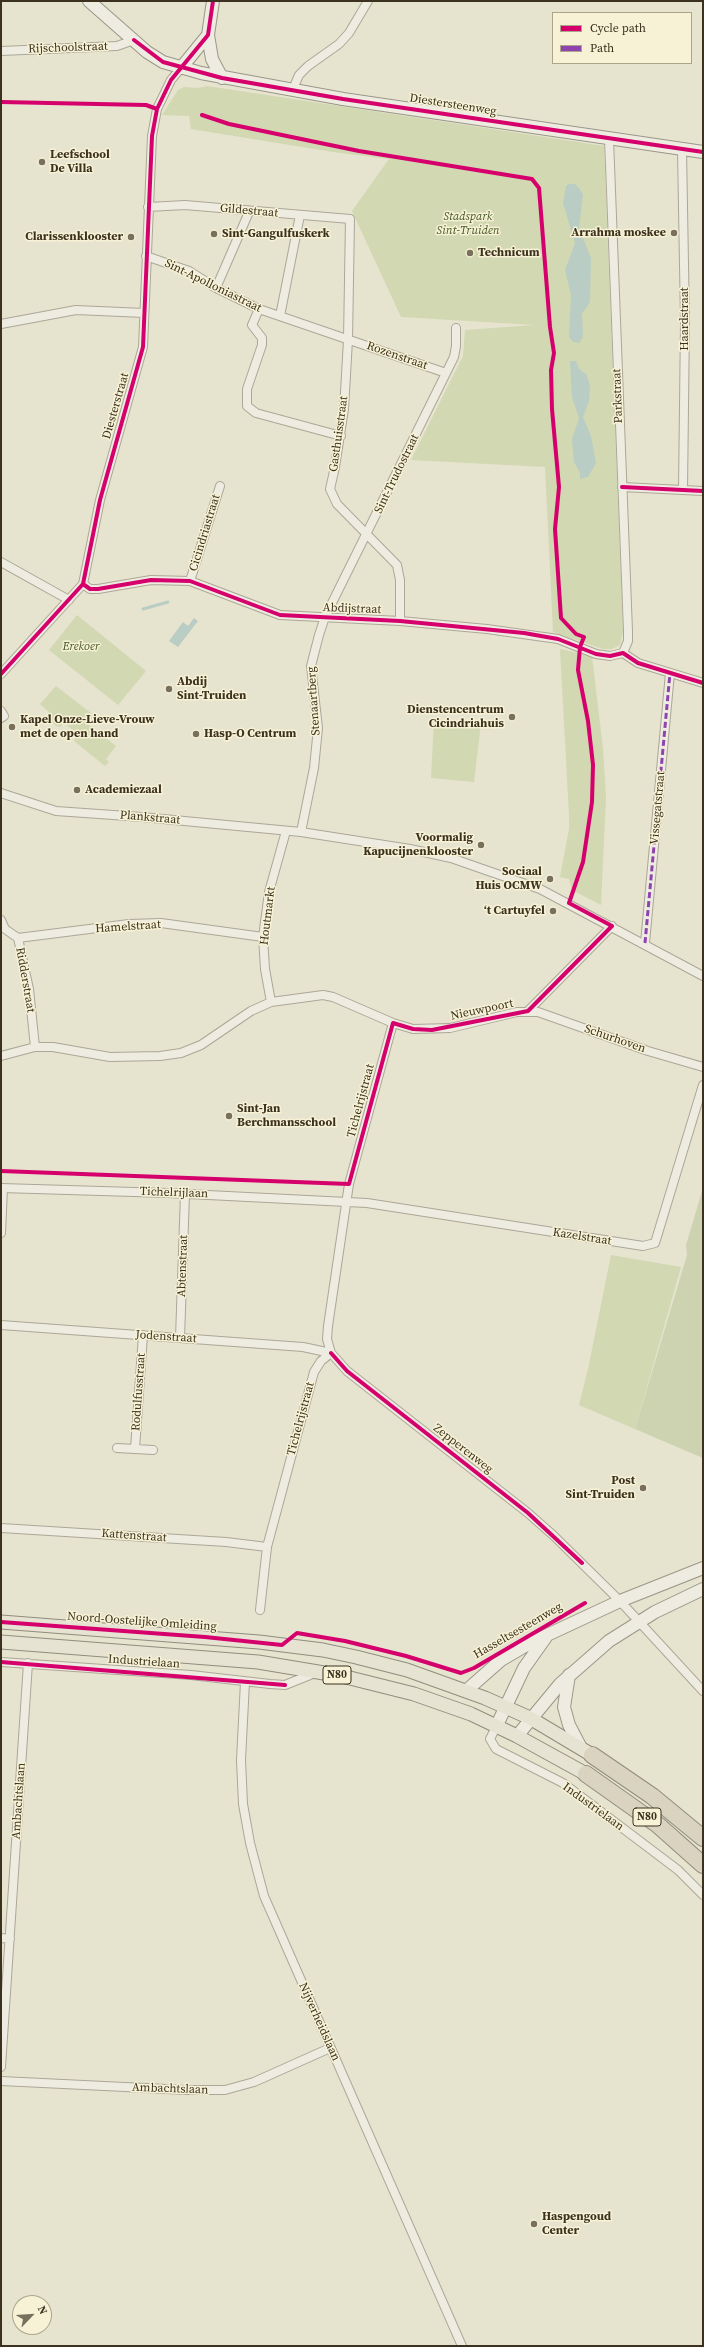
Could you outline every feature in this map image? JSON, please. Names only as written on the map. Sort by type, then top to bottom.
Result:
[{"type":"highway","name":"N80","points":[[586,1750],[640,1788],[703,1838]]},
{"type":"highway","name":"N80","points":[[586,1774],[658,1825],[703,1865]]},
{"type":"main road","name":"Diestersteenweg","points":[[89,1],[134,40],[163,62],[201,73],[343,99],[703,152]]},
{"type":"main road","points":[[213,1],[208,35],[212,59],[222,78]]},
{"type":"main road","points":[[181,68],[208,35]]},
{"type":"main road","name":"Hasseltsesteenweg","points":[[467,1690],[502,1660],[547,1636],[620,1601],[703,1568]]},
{"type":"main road","points":[[517,1736],[530,1718],[570,1674],[609,1641],[639,1622],[701,1591]]},
{"type":"main road","name":"Noord-Oostelijke Omleiding","points":[[1,1622],[205,1637],[323,1650],[407,1670],[467,1690],[530,1718],[586,1750]]},
{"type":"main road","name":"Hasseltsesteenweg","points":[[497,1725],[529,1659],[547,1636]]},
{"type":"main road","name":"N80","points":[[1,1642],[203,1657],[319,1671],[414,1694],[497,1725],[586,1774]]},
{"type":"main road","points":[[570,1674],[564,1707],[566,1718],[586,1750]]},
{"type":"street","points":[[293,89],[300,75],[308,66],[339,44],[356,23],[368,1]]},
{"type":"street","name":"Rijschoolstraat","points":[[1,51],[117,46],[134,40]]},
{"type":"street","name":"Diesterstraat","points":[[1,674],[83,584],[100,500],[143,347],[152,136],[157,109],[171,80],[181,68]]},
{"type":"street","name":"Parkstraat","points":[[609,139],[628,631],[628,641],[623,653]]},
{"type":"street","name":"Haardstraat","points":[[682,149],[685,322],[683,490]]},
{"type":"street","name":"Gildestraat","points":[[148,207],[185,205],[350,220]]},
{"type":"street","points":[[216,288],[249,212]]},
{"type":"street","points":[[280,316],[300,215]]},
{"type":"street","name":"Gasthuisstraat","points":[[350,220],[348,340],[341,436],[330,489],[337,504],[397,565],[400,580],[400,621]]},
{"type":"street","name":"Sint-Apolloniastraat","points":[[146,256],[189,271],[216,288],[259,309],[348,340]]},
{"type":"street","points":[[259,309],[252,325],[262,338],[262,344],[247,389],[247,406],[256,412],[341,436]]},
{"type":"street","points":[[1,324],[76,310],[144,313]]},
{"type":"street","name":"Sint-Trudostraat","points":[[325,617],[368,535],[454,357],[456,346],[456,328]]},
{"type":"street","name":"Rozenstraat","points":[[348,340],[446,372]]},
{"type":"street","name":"Cicindriastraat","points":[[190,581],[220,486]]},
{"type":"street","points":[[622,487],[703,491]]},
{"type":"street","points":[[1,562],[69,600]]},
{"type":"street","name":"Abdijstraat","points":[[83,584],[90,589],[98,589],[151,580],[190,581],[280,615],[400,621],[524,633],[558,639],[596,654],[610,656],[623,653]]},
{"type":"street","name":"Stenaartberg","points":[[301,832],[312,783],[318,728],[311,666],[325,617]]},
{"type":"street","points":[[623,653],[638,663],[703,683]]},
{"type":"street","name":"Vissegatstraat","points":[[645,943],[670,673]]},
{"type":"street","name":"Plankstraat","points":[[1,793],[56,811],[142,817],[301,832],[410,849],[451,858],[540,889],[645,943],[703,976]]},
{"type":"street","name":"Houtmarkt","points":[[271,1002],[265,969],[263,937],[269,892],[286,831]]},
{"type":"street","name":"Ridderstraat","points":[[1,920],[5,929],[18,938],[29,989],[35,1047]]},
{"type":"street","name":"Hamelstraat","points":[[18,938],[129,924],[160,923],[263,937]]},
{"type":"street","name":"Nieuwpoort","points":[[1,1056],[35,1047],[53,1047],[110,1057],[160,1056],[181,1053],[201,1045],[251,1012],[271,1002],[322,995],[341,1000],[393,1023],[413,1029],[432,1030],[528,1011],[612,926]]},
{"type":"street","name":"Schurhoven","points":[[528,1011],[538,1012],[648,1051],[703,1067]]},
{"type":"street","name":"Tichelrijstraat","points":[[260,1610],[267,1548],[314,1372],[321,1361],[331,1353],[327,1339],[328,1326],[349,1184],[393,1023]]},
{"type":"street","name":"Kazelstraat","points":[[346,1202],[367,1203],[643,1246],[655,1243],[703,1085]]},
{"type":"street","points":[[1,1233],[2,1188]]},
{"type":"street","name":"Tichelrijlaan","points":[[2,1188],[185,1194],[346,1202]]},
{"type":"street","name":"Abtenstraat","points":[[180,1338],[185,1194]]},
{"type":"street","name":"Jodenstraat","points":[[1,1325],[303,1347],[331,1353]]},
{"type":"street","name":"Rodulfusstraat","points":[[135,1449],[143,1335]]},
{"type":"street","name":"Zepperenweg","points":[[331,1353],[347,1371],[528,1513],[620,1601],[703,1691]]},
{"type":"street","name":"Rodulfusstraat","points":[[117,1448],[153,1450]]},
{"type":"street","name":"Kattenstraat","points":[[1,1528],[226,1542],[267,1548]]},
{"type":"street","name":"Industrielaan","points":[[1,1662],[192,1675],[244,1682],[286,1685],[319,1671]]},
{"type":"street","name":"Ambachtslaan","points":[[1,2067],[28,1663]]},
{"type":"street","name":"Nijverheidslaan","points":[[244,1682],[243,1804],[255,1868],[273,1918],[462,2346]]},
{"type":"street","name":"Industrielaan","points":[[497,1725],[490,1739],[496,1749],[573,1791],[678,1870],[703,1895]]},
{"type":"street","points":[[1,1938],[10,1938]]},
{"type":"street","name":"Ambachtslaan","points":[[1,2081],[187,2090],[225,2090],[254,2082],[330,2048]]},
{"type":"green space","name":"Stadspark Sint-Truiden","points":[[207,86],[604,146],[623,632],[620,645],[612,649],[603,649],[553,632],[545,467],[411,460],[463,356],[465,330],[535,325],[401,317],[352,211],[389,159],[333,152],[191,129],[189,116],[162,115],[178,90],[184,87],[198,88]]},
{"type":"green space","name":"Erekoer","points":[[77,615],[146,671],[118,705],[49,650]]},
{"type":"green space","points":[[560,649],[592,656],[603,749],[606,797],[601,905],[572,890],[569,879],[560,877],[569,829],[569,815]]},
{"type":"green space","points":[[56,686],[100,720],[97,724],[91,719],[88,724],[116,746],[106,759],[109,762],[105,766],[74,741],[78,734],[64,723],[60,727],[56,726],[46,716],[49,712],[40,704]]},
{"type":"green space","points":[[434,721],[481,723],[474,782],[431,778]]},
{"type":"green space","points":[[703,1188],[703,1458],[635,1429],[687,1255],[686,1245]]},
{"type":"green space","points":[[611,1255],[681,1267],[635,1429],[579,1405],[588,1369]]},
{"type":"shaded area","points":[[569,184],[575,184],[583,195],[579,228],[591,258],[590,302],[582,314],[583,337],[579,343],[573,342],[569,337],[571,295],[565,270],[575,243],[563,203],[566,186]]},
{"type":"shaded area","points":[[570,361],[576,361],[579,369],[587,375],[590,386],[589,401],[583,417],[591,436],[596,463],[588,477],[580,479],[580,473],[574,462],[572,439],[579,418],[572,397]]},
{"type":"shaded area","points":[[194,618],[198,621],[178,647],[169,641],[183,622],[188,626]]},
{"type":"waterway","points":[[143,609],[168,602]]},
{"type":"marked path","points":[[645,943],[670,673]]},
{"type":"cycle path","points":[[1,674],[83,584],[100,500],[143,347],[152,136],[157,109],[171,80],[208,35],[213,1]]},
{"type":"cycle path","points":[[134,40],[163,62],[222,78],[343,99],[703,152]]},
{"type":"cycle path","points":[[1,102],[146,105],[157,109]]},
{"type":"cycle path","points":[[1,1171],[349,1184],[393,1023],[413,1029],[432,1030],[528,1011],[612,926],[569,903],[583,862],[592,802],[593,765],[588,721],[578,670],[580,647],[584,637],[576,634],[561,618],[555,529],[559,487],[552,409],[551,370],[554,353],[550,327],[539,188],[532,179],[359,151],[229,124],[202,115]]},
{"type":"cycle path","points":[[622,487],[703,491]]},
{"type":"cycle path","points":[[83,584],[90,589],[98,589],[151,580],[190,581],[280,615],[400,621],[524,633],[558,639],[596,654],[610,656],[623,653],[638,663],[703,683]]},
{"type":"cycle path","points":[[331,1353],[347,1371],[528,1513],[582,1563]]},
{"type":"cycle path","points":[[1,1622],[205,1637],[282,1645],[297,1633],[345,1641],[406,1656],[461,1673],[474,1668],[585,1603]]},
{"type":"cycle path","points":[[1,1662],[285,1685]]},
{"type":"place","name":"Leefschool De Villa","points":[[42,162]]},
{"type":"place","name":"Arrahma moskee","points":[[674,233]]},
{"type":"place","name":"Sint-Gangulfuskerk","points":[[214,234]]},
{"type":"place","name":"Clarissenklooster","points":[[131,237]]},
{"type":"place","name":"Technicum","points":[[470,253]]},
{"type":"place","name":"Abdij Sint-Truiden","points":[[169,689]]},
{"type":"place","name":"Dienstencentrum Cicindriahuis","points":[[512,717]]},
{"type":"place","name":"Kapel Onze-Lieve-Vrouw met de open hand","points":[[12,727]]},
{"type":"place","name":"Hasp-O Centrum","points":[[196,734]]},
{"type":"place","name":"Academiezaal","points":[[77,790]]},
{"type":"place","name":"Voormalig Kapucijnenklooster","points":[[481,845]]},
{"type":"place","name":"Sociaal Huis OCMW","points":[[550,879]]},
{"type":"place","name":"‘t Cartuyfel","points":[[553,911]]},
{"type":"place","name":"Sint-Jan Berchmansschool","points":[[229,1116]]},
{"type":"place","name":"Post Sint-Truiden","points":[[643,1488]]},
{"type":"place","name":"Haspengoud Center","points":[[534,2224]]}]
